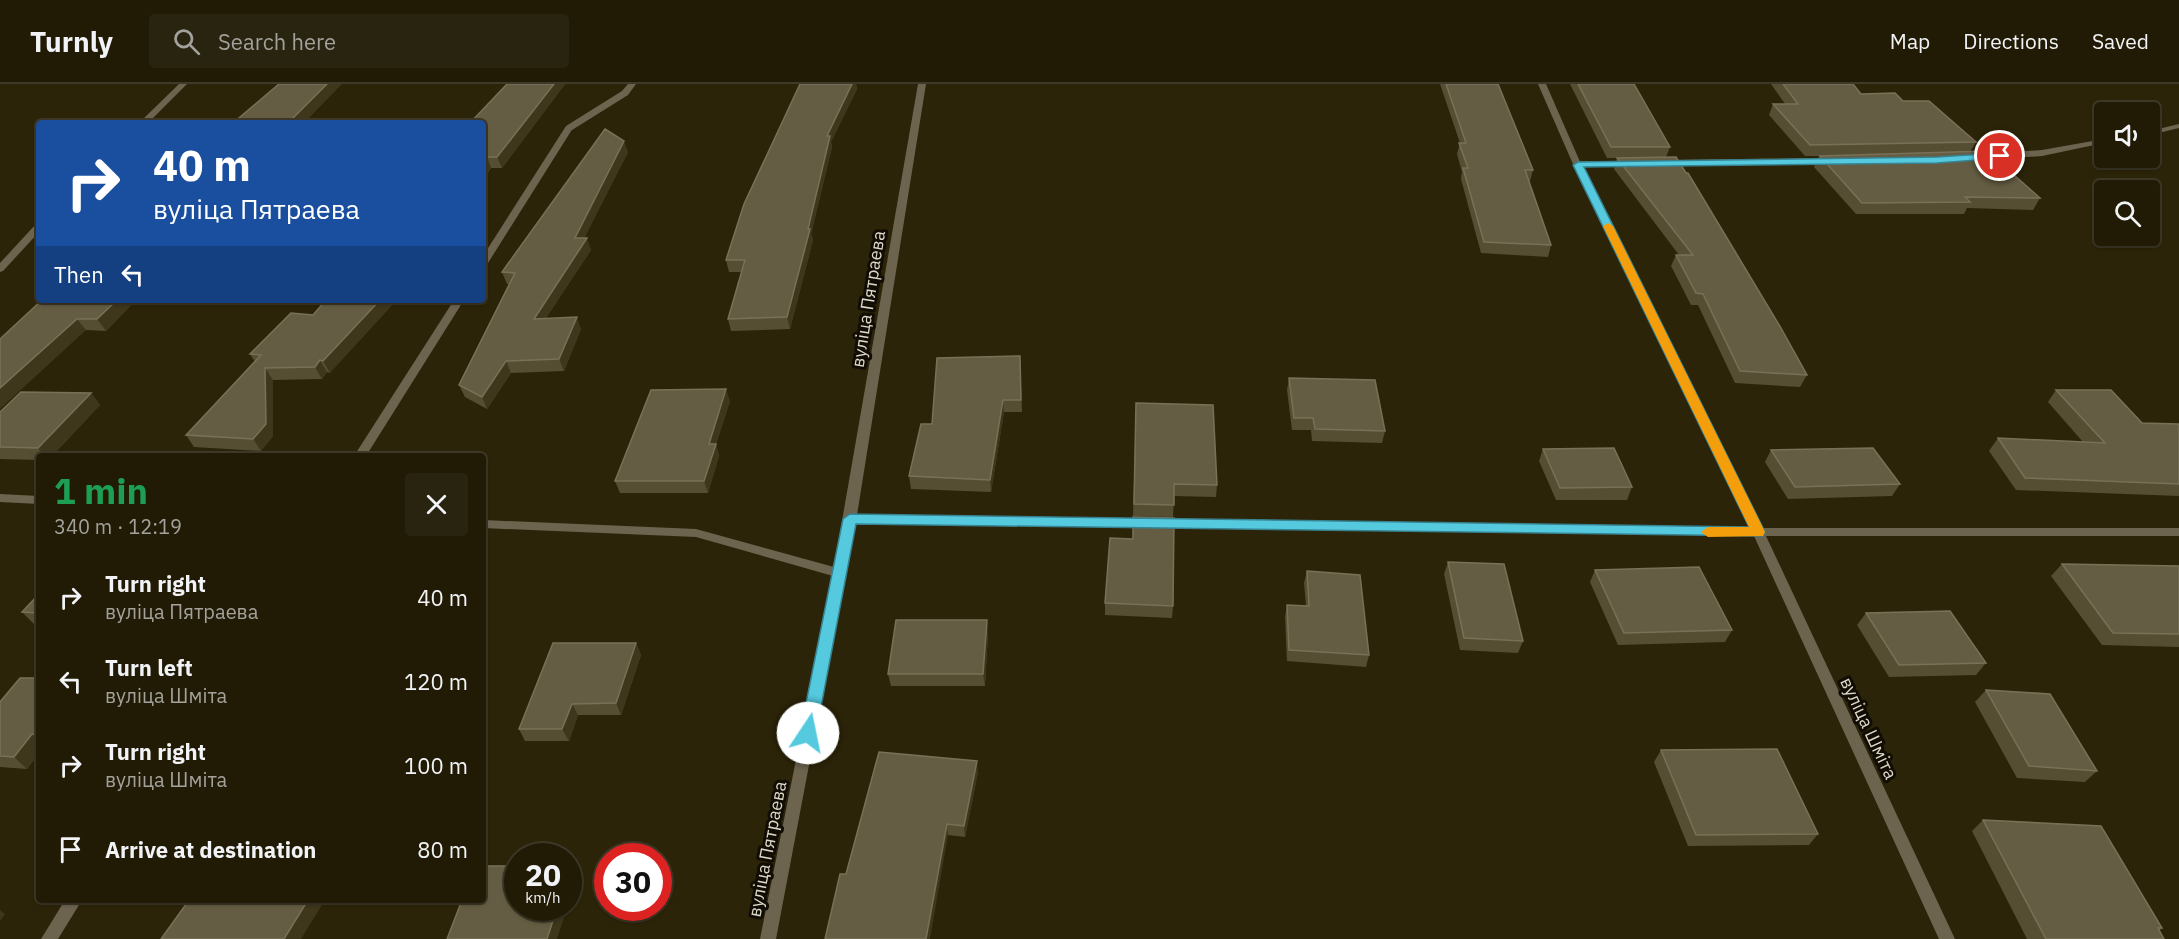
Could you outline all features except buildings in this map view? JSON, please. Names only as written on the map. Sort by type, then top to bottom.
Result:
[{"type":"street","points":[[146,120],[183,84]]},
{"type":"street","points":[[486,258],[570,128],[625,93],[632,84]]},
{"type":"street","name":"вуліца Пятраева","points":[[768,939],[850,519],[922,84]]},
{"type":"street","name":"вуліца Шміта","points":[[1542,84],[1578,165],[1758,532],[1947,939]]},
{"type":"street","points":[[2160,130],[2179,126]]},
{"type":"street","points":[[1972,158],[2042,153],[2094,143]]},
{"type":"street","points":[[1661,163],[1841,161]]},
{"type":"street","points":[[1578,165],[1637,164]]},
{"type":"street","points":[[0,269],[36,229]]},
{"type":"street","points":[[362,453],[457,303]]},
{"type":"street","points":[[0,498],[36,500]]},
{"type":"street","points":[[850,519],[1758,532],[2179,532]]},
{"type":"street","points":[[486,524],[696,533],[840,573]]},
{"type":"street","points":[[49,939],[72,903]]},
{"type":"slow traffic","points":[[1608,226],[1758,532],[1708,532]]},
{"type":"route","points":[[808,733],[850,519],[1758,532],[1578,165],[1937,160],[2000,156]]}]
